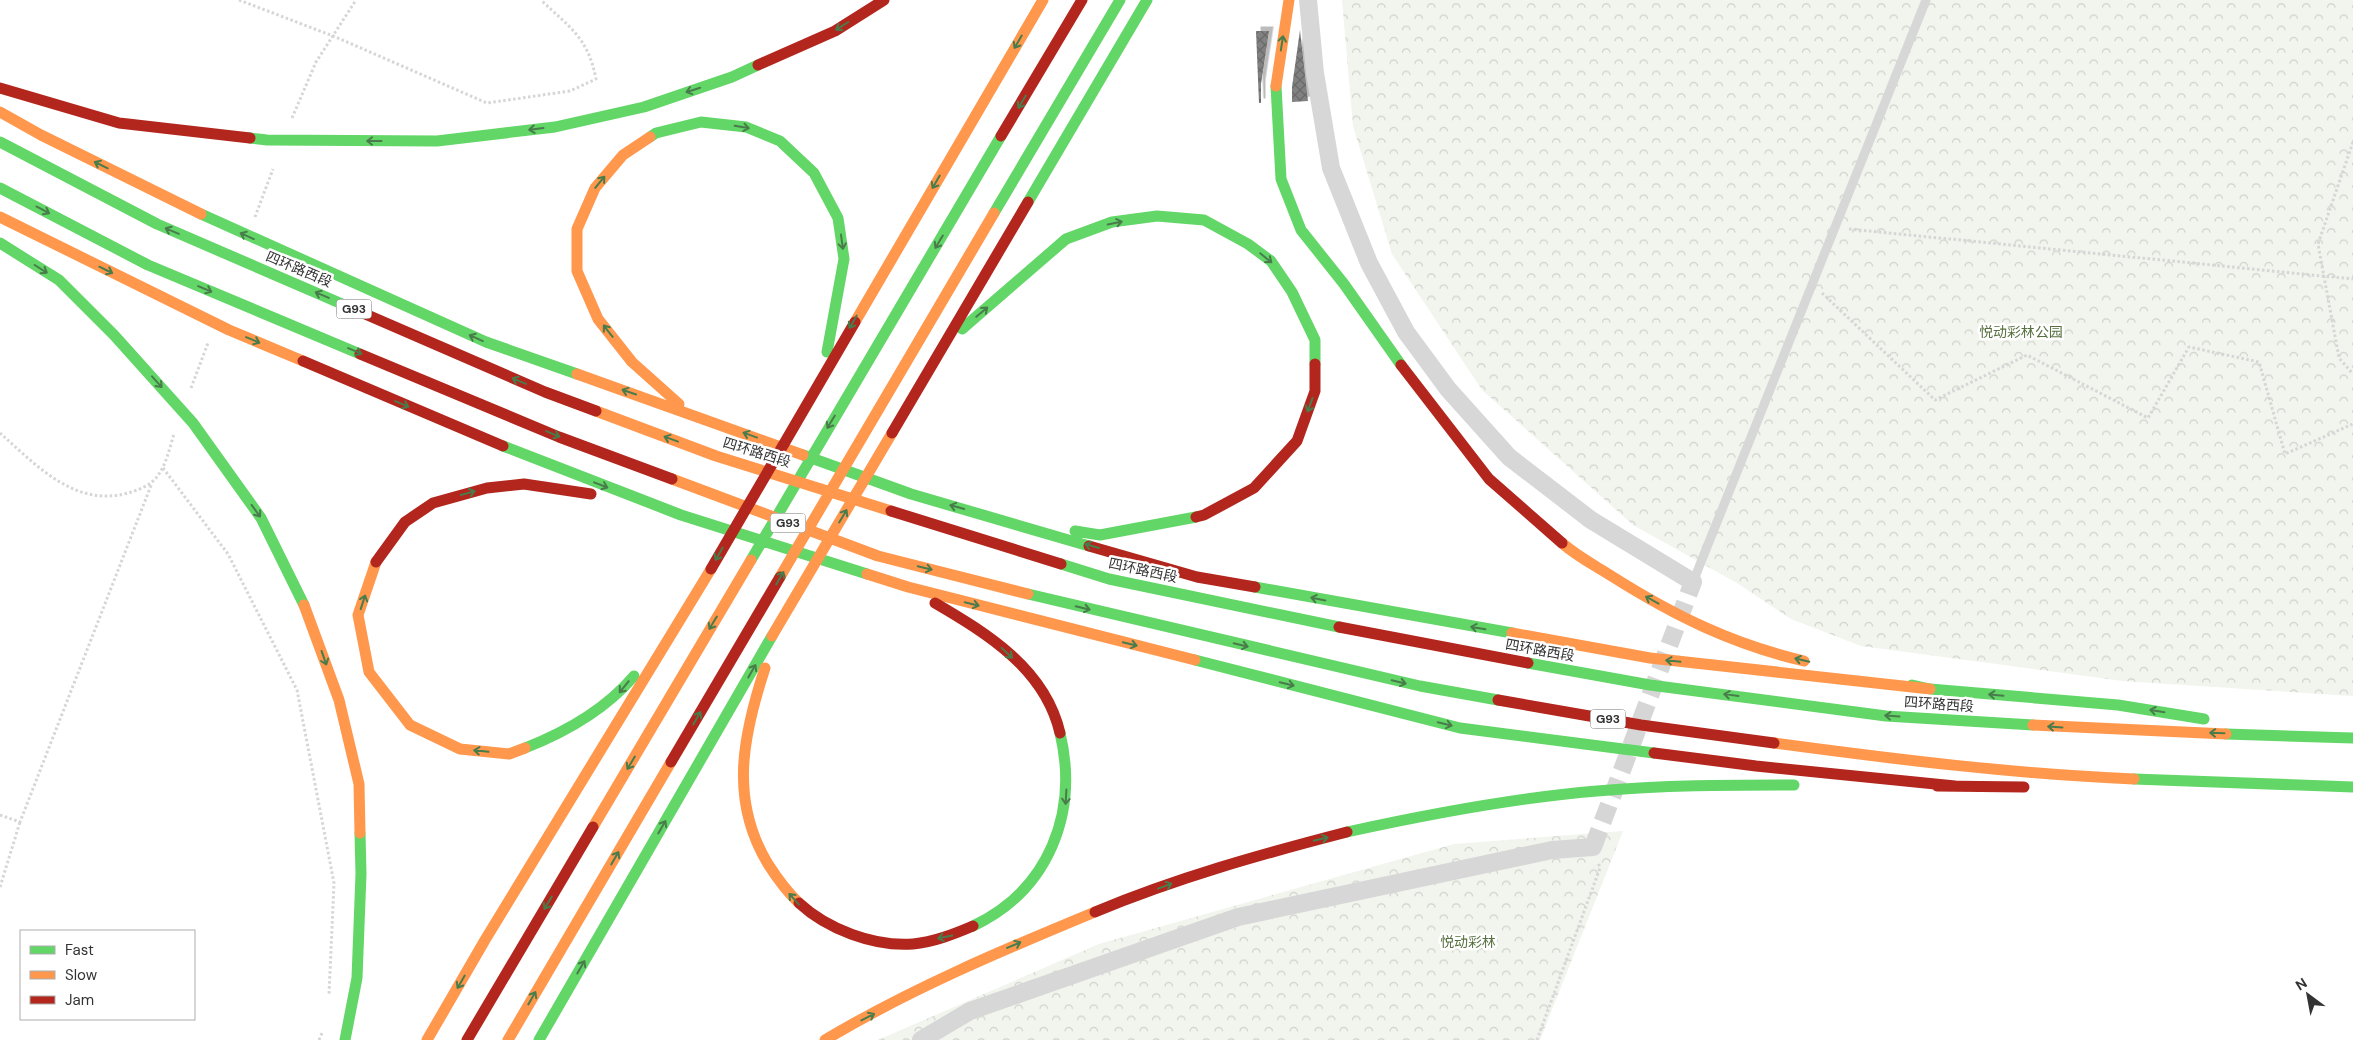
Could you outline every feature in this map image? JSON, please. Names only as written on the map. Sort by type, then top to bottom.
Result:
[{"type":"main road","points":[[0,88],[119,123],[267,140],[437,141],[555,127],[644,106],[732,77],[835,31],[884,0]]},
{"type":"main road","points":[[427,1040],[485,940],[688,608],[821,377],[1043,0]]},
{"type":"main road","points":[[467,1040],[1082,0]]},
{"type":"main road","points":[[508,1040],[1120,0]]},
{"type":"main road","points":[[539,1040],[783,617],[1147,0]]},
{"type":"main road","points":[[1289,0],[1276,86],[1281,179],[1302,230],[1344,284],[1419,391],[1489,479],[1570,550],[1651,601],[1716,634],[1774,654],[1930,689]]},
{"type":"main road","points":[[0,112],[41,135],[233,230],[486,342],[732,428],[911,494],[1197,577],[1650,658],[1930,689],[2118,705],[2309,736]]},
{"type":"main road","points":[[692,414],[662,391],[632,362],[598,319],[577,271],[577,229],[595,188],[623,155],[656,133],[701,122],[746,127],[780,141],[814,173],[838,218],[844,260],[834,322],[821,377]]},
{"type":"main road","name":"四环路西段","points":[[0,142],[157,224],[545,392],[716,456],[897,511],[1109,579],[1432,646],[1650,684],[1886,716],[2127,731],[2353,738]]},
{"type":"main road","name":"G93","points":[[0,188],[148,265],[559,437],[878,556],[1079,607],[1420,686],[1650,726],[1881,757],[2084,777],[2353,787]]},
{"type":"main road","points":[[945,343],[1066,239],[1112,222],[1158,216],[1204,220],[1248,244],[1271,261],[1292,292],[1315,340],[1314,391],[1297,441],[1254,488],[1204,515],[1100,535],[1003,521]]},
{"type":"main road","points":[[0,217],[229,330],[530,458],[681,514],[908,587],[1460,728],[1756,766],[1955,786]]},
{"type":"main road","points":[[0,243],[59,280],[114,335],[192,423],[261,518],[310,617],[339,700],[359,784],[361,874],[357,978],[345,1040]]},
{"type":"main road","points":[[681,514],[574,490],[524,484],[487,488],[433,503],[405,522],[376,561],[358,615],[369,672],[410,725],[460,749],[509,754],[560,734],[617,696],[688,608]]},
{"type":"main road","points":[[783,617],[761,680],[750,720],[744,762],[744,799],[753,836],[770,868],[800,905],[832,927],[865,938],[908,944],[954,935],[987,920],[1019,896],[1043,864],[1058,834],[1066,803],[1067,767],[1061,734],[1048,700],[1030,674],[984,631],[908,587]]},
{"type":"main road","points":[[1835,786],[2038,786],[2084,777]]},
{"type":"main road","points":[[825,1040],[991,955],[1081,916],[1183,880],[1300,844],[1398,822],[1484,806],[1595,791],[1735,785],[1805,785]]},
{"type":"street","points":[[1308,0],[1315,73],[1332,168],[1369,263],[1406,332],[1448,389],[1509,456],[1591,520],[1693,582]]},
{"type":"street","points":[[921,1040],[970,1011],[1238,916],[1552,850],[1593,847]]},
{"type":"lane","points":[[1693,582],[1926,0]]},
{"type":"path","points":[[239,0],[333,36],[487,103],[570,91],[596,78],[593,62],[576,32],[541,0]]},
{"type":"path","points":[[291,121],[316,62],[356,0]]},
{"type":"path","points":[[2353,142],[2318,244],[2339,358],[2353,374]]},
{"type":"path","points":[[254,220],[273,169]]},
{"type":"path","points":[[1835,228],[2353,279]]},
{"type":"path","points":[[1812,284],[1935,400],[2027,355],[2148,418],[2189,347],[2259,362],[2285,454],[2353,424]]},
{"type":"path","points":[[191,389],[211,337]]},
{"type":"path","points":[[0,433],[60,484],[80,492],[99,497],[117,496],[133,492],[152,482]]},
{"type":"path","points":[[0,887],[20,822],[152,482],[163,468],[175,433]]},
{"type":"path","points":[[163,468],[228,554],[297,690],[334,883],[329,998]]},
{"type":"path","points":[[0,815],[20,822]]},
{"type":"path","points":[[1537,1040],[1600,868],[1593,847]]},
{"type":"path","points":[[319,1040],[325,1025]]},
{"type":"green space","name":"悦动彩林公园","points":[[1342,0],[2353,0],[2353,696],[2123,681],[1861,646],[1791,619],[1737,583],[1633,525],[1482,390],[1392,254],[1353,126]]},
{"type":"green space","name":"悦动彩林","points":[[1623,831],[1540,1040],[878,1040],[1099,944],[1454,844]]},
{"type":"building","points":[[1300,30],[1308,101],[1292,102],[1292,87]]},
{"type":"building","points":[[1256,31],[1269,31],[1261,84],[1261,103],[1259,103]]},
{"type":"tunnel","points":[[1593,847],[1693,582]]},
{"type":"traffic: fast","points":[[994,213],[1120,0]]},
{"type":"traffic: fast","points":[[1028,202],[1147,0]]},
{"type":"traffic: fast","points":[[250,138],[267,140],[437,141],[555,127],[644,107],[732,77],[758,65]]},
{"type":"traffic: fast","points":[[1276,86],[1281,179],[1301,230],[1344,284],[1401,365]]},
{"type":"traffic: fast","points":[[650,137],[656,133],[701,122],[746,127],[780,141],[814,173],[838,218],[844,259],[827,352]]},
{"type":"traffic: fast","points":[[751,560],[1001,136]]},
{"type":"traffic: fast","points":[[0,142],[157,224],[349,307]]},
{"type":"traffic: fast","points":[[0,188],[148,265],[360,354]]},
{"type":"traffic: fast","points":[[201,214],[486,342],[577,374]]},
{"type":"traffic: fast","points":[[962,329],[1066,239],[1112,222],[1157,216],[1204,220],[1248,244],[1271,261],[1292,292],[1315,340],[1315,364]]},
{"type":"traffic: fast","points":[[0,243],[59,280],[114,335],[193,423],[261,518],[304,605]]},
{"type":"traffic: fast","points":[[503,446],[681,515],[867,574]]},
{"type":"traffic: fast","points":[[803,455],[911,494],[1089,546]]},
{"type":"traffic: fast","points":[[1075,531],[1100,535],[1196,517]]},
{"type":"traffic: fast","points":[[1061,564],[1109,579],[1339,627]]},
{"type":"traffic: fast","points":[[1255,587],[1512,633]]},
{"type":"traffic: fast","points":[[1028,594],[1420,686],[1498,700]]},
{"type":"traffic: fast","points":[[539,1040],[772,636]]},
{"type":"traffic: fast","points":[[1195,660],[1460,728],[1654,753]]},
{"type":"traffic: fast","points":[[1528,663],[1650,685],[1886,716],[2033,725]]},
{"type":"traffic: fast","points":[[525,748],[555,735],[598,710],[634,676]]},
{"type":"traffic: fast","points":[[1912,685],[1930,689],[2118,705],[2204,719]]},
{"type":"traffic: fast","points":[[973,926],[999,911],[1021,892],[1039,870],[1052,846],[1061,820],[1065,792],[1065,763],[1060,733]]},
{"type":"traffic: fast","points":[[2226,734],[2353,738]]},
{"type":"traffic: fast","points":[[2134,779],[2353,787]]},
{"type":"traffic: fast","points":[[1347,832],[1471,807],[1565,794],[1671,786],[1794,785]]},
{"type":"traffic: fast","points":[[345,1040],[357,978],[361,874],[360,833]]},
{"type":"traffic: slow","points":[[855,322],[1043,0]]},
{"type":"traffic: slow","points":[[1276,86],[1289,0]]},
{"type":"traffic: slow","points":[[0,112],[41,135],[201,214]]},
{"type":"traffic: slow","points":[[650,137],[623,155],[595,188],[577,229],[577,271],[598,319],[632,362],[679,404]]},
{"type":"traffic: slow","points":[[780,577],[994,213]]},
{"type":"traffic: slow","points":[[0,217],[229,330],[303,361]]},
{"type":"traffic: slow","points":[[577,374],[803,455]]},
{"type":"traffic: slow","points":[[596,411],[716,456],[891,511]]},
{"type":"traffic: slow","points":[[772,636],[892,433]]},
{"type":"traffic: slow","points":[[672,479],[878,556],[1028,594]]},
{"type":"traffic: slow","points":[[1562,543],[1636,591],[1682,616],[1752,646],[1804,661]]},
{"type":"traffic: slow","points":[[593,827],[751,560]]},
{"type":"traffic: slow","points":[[376,562],[358,615],[369,672],[410,725],[460,749],[509,754],[525,748]]},
{"type":"traffic: slow","points":[[485,940],[711,569]]},
{"type":"traffic: slow","points":[[867,574],[908,587],[1195,660]]},
{"type":"traffic: slow","points":[[304,605],[339,700],[359,784],[360,833]]},
{"type":"traffic: slow","points":[[1512,633],[1650,658],[1930,689]]},
{"type":"traffic: slow","points":[[765,668],[757,693],[746,743],[744,792],[748,816],[756,840],[768,864],[799,903]]},
{"type":"traffic: slow","points":[[2033,725],[2226,734]]},
{"type":"traffic: slow","points":[[1774,743],[1954,765],[2044,774],[2134,779]]},
{"type":"traffic: slow","points":[[508,1040],[671,762]]},
{"type":"traffic: slow","points":[[825,1040],[857,1021],[924,987],[1095,912]]},
{"type":"traffic: slow","points":[[427,1040],[485,940]]},
{"type":"traffic: jam","points":[[758,65],[835,31],[884,0]]},
{"type":"traffic: jam","points":[[1001,136],[1082,0]]},
{"type":"traffic: jam","points":[[0,88],[119,123],[250,138]]},
{"type":"traffic: jam","points":[[892,433],[1028,202]]},
{"type":"traffic: jam","points":[[349,307],[545,392],[596,411]]},
{"type":"traffic: jam","points":[[711,569],[855,322]]},
{"type":"traffic: jam","points":[[360,354],[559,437],[672,479]]},
{"type":"traffic: jam","points":[[303,361],[503,446]]},
{"type":"traffic: jam","points":[[1196,517],[1204,515],[1254,488],[1297,441],[1315,391],[1315,364]]},
{"type":"traffic: jam","points":[[1401,365],[1489,479],[1562,543]]},
{"type":"traffic: jam","points":[[376,562],[405,522],[433,503],[487,488],[524,484],[591,494]]},
{"type":"traffic: jam","points":[[891,511],[1061,564]]},
{"type":"traffic: jam","points":[[1089,546],[1197,577],[1255,587]]},
{"type":"traffic: jam","points":[[671,762],[780,577]]},
{"type":"traffic: jam","points":[[935,603],[994,641],[1028,672],[1042,690],[1052,710],[1060,733]]},
{"type":"traffic: jam","points":[[1339,627],[1528,663]]},
{"type":"traffic: jam","points":[[1498,700],[1641,725],[1774,743]]},
{"type":"traffic: jam","points":[[1654,753],[1756,766],[1955,786]]},
{"type":"traffic: jam","points":[[1937,786],[2024,787]]},
{"type":"traffic: jam","points":[[467,1040],[593,827]]},
{"type":"traffic: jam","points":[[1095,912],[1157,888],[1283,849],[1347,832]]},
{"type":"traffic: jam","points":[[799,903],[823,921],[837,928],[883,943],[921,943],[973,926]]}]
